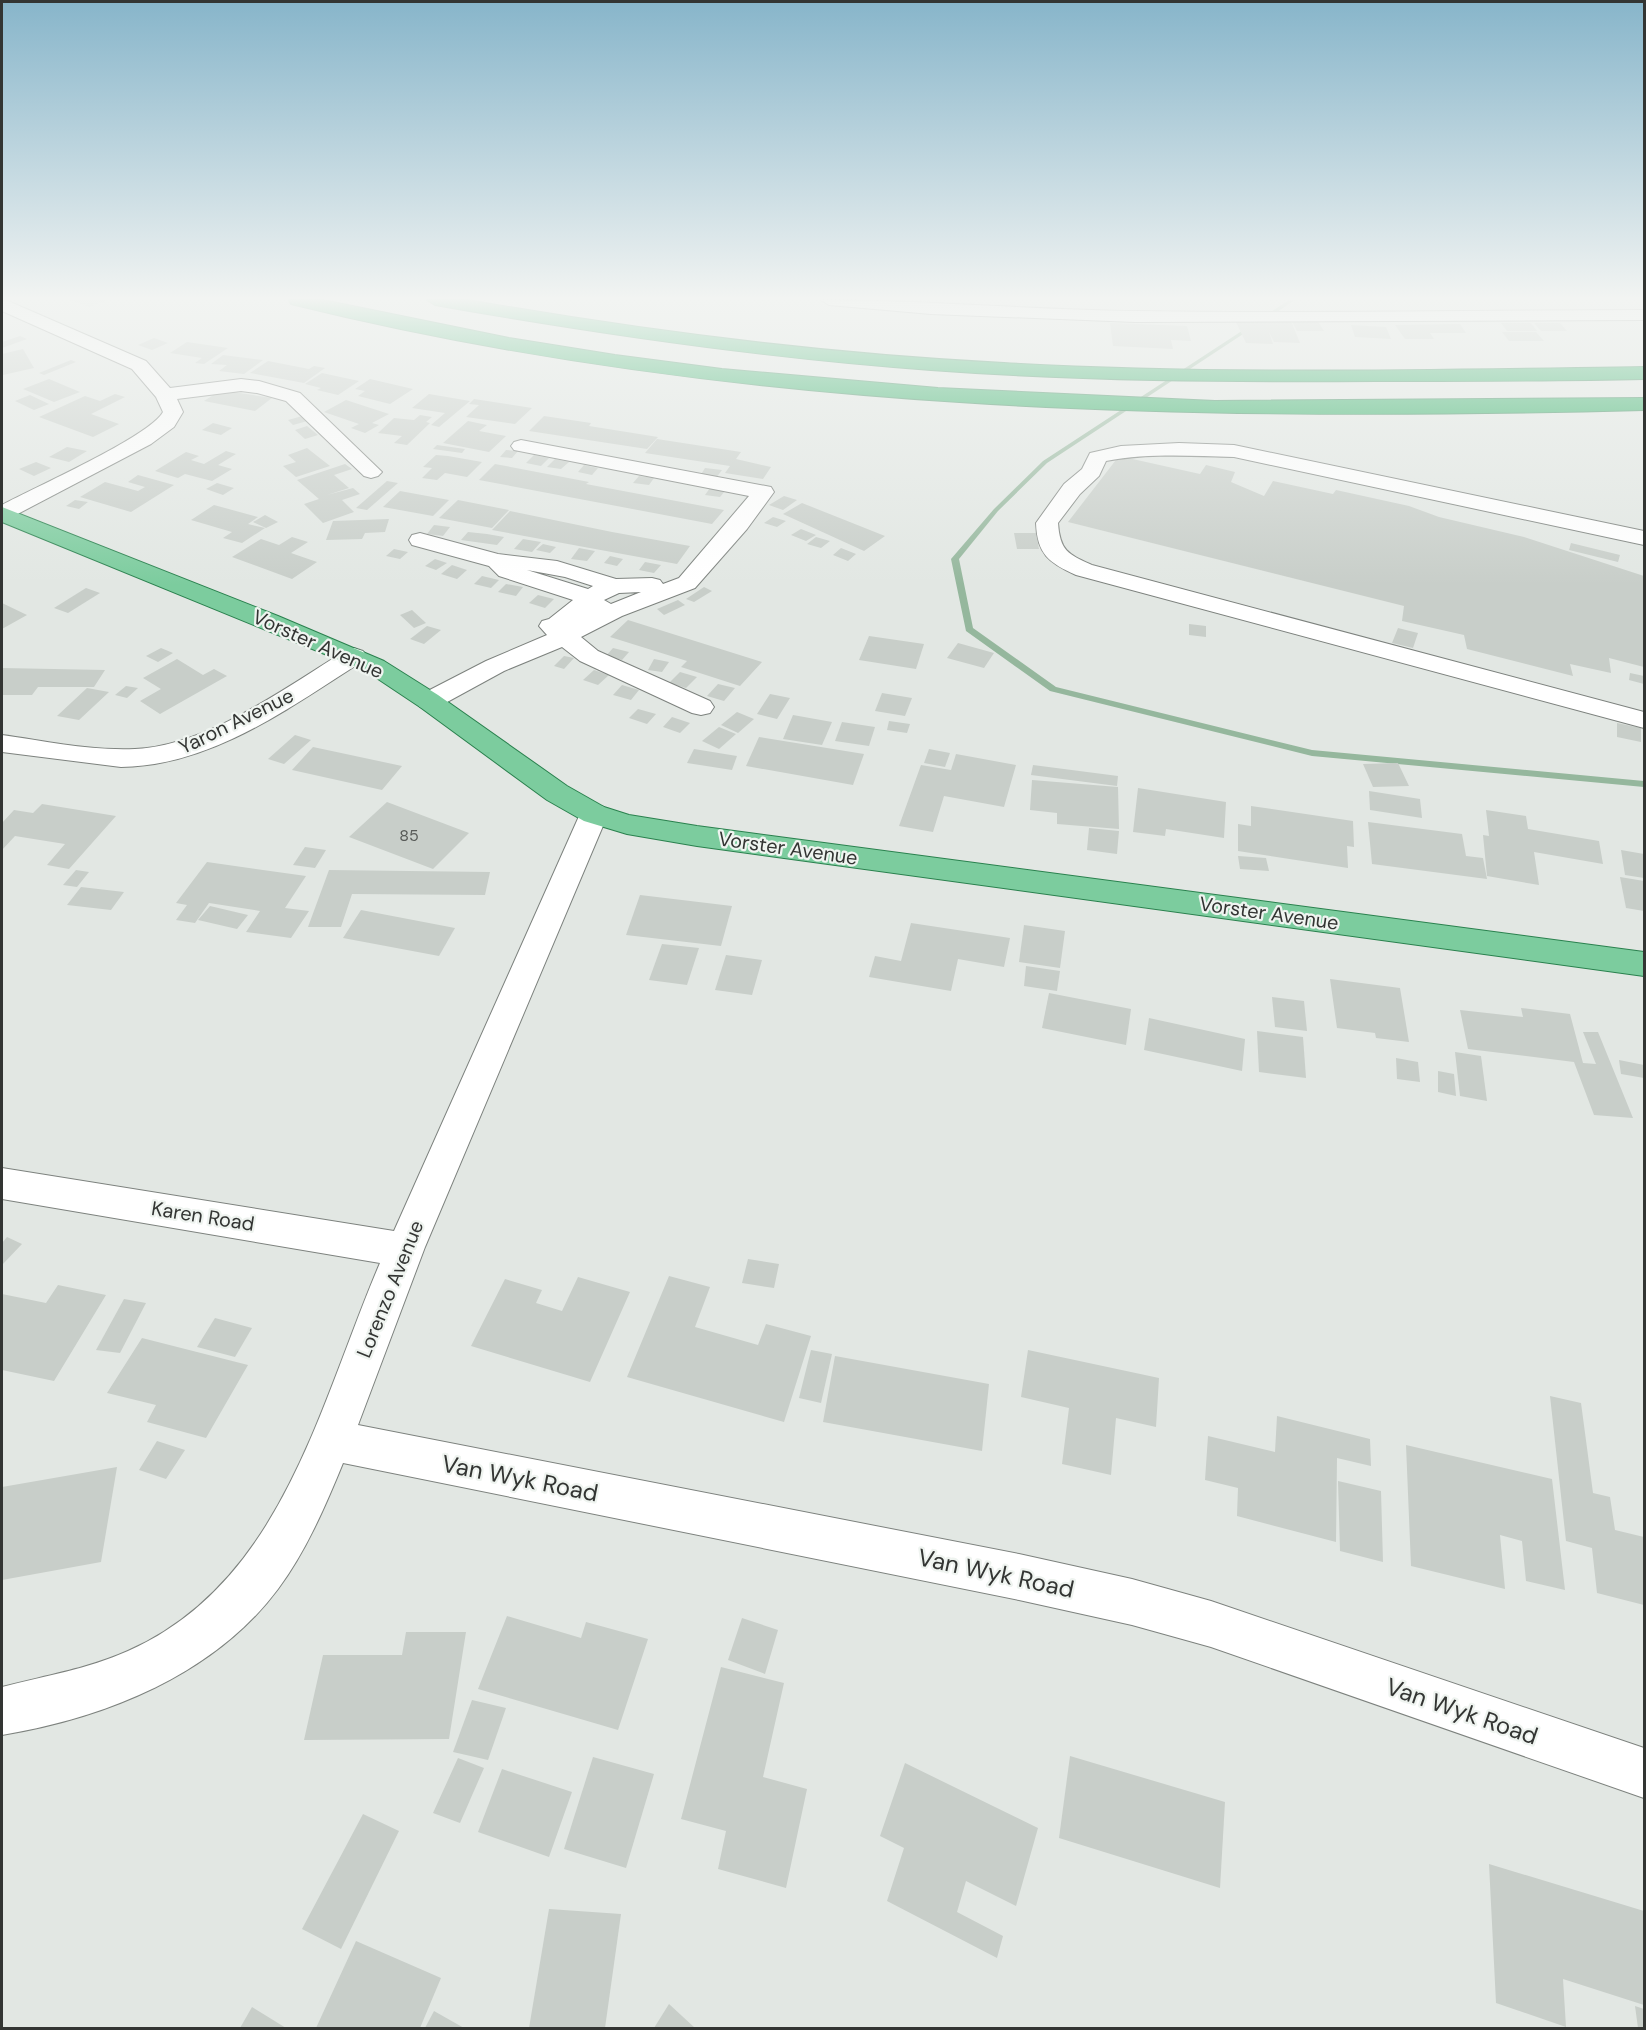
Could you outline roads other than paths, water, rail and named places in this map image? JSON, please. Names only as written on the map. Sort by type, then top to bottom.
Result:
[{"type":"highway","points":[[965,395],[1155,405],[1324,407],[1644,404]]},
{"type":"main road","name":"Vorster Avenue","points":[[2,513],[354,656],[419,694],[548,788],[594,814],[635,826],[708,838],[1644,964]]},
{"type":"street","points":[[2,513],[159,431],[173,412],[165,395]]},
{"type":"street","points":[[285,395],[293,397],[371,472]]},
{"type":"street","points":[[521,446],[763,492],[739,524],[687,583],[624,591],[602,590],[557,632]]},
{"type":"street","points":[[1644,538],[1234,451],[1206,449],[1121,452],[1097,457],[1092,472],[1072,489],[1047,523],[1050,548],[1060,559],[1084,570],[1644,720]]},
{"type":"street","points":[[739,524],[761,531]]},
{"type":"street","points":[[420,540],[497,561],[507,571],[567,580],[599,579],[624,591]]},
{"type":"street","points":[[567,580],[591,598],[597,607],[613,611]]},
{"type":"street","points":[[419,694],[495,666],[557,632],[613,611],[624,591]]},
{"type":"street","points":[[557,632],[589,656],[701,707]]},
{"type":"street","name":"Yaron Avenue","points":[[2,744],[115,758],[156,756],[179,750],[220,733],[280,701],[354,656]]},
{"type":"street","name":"Lorenzo Avenue","points":[[2,1711],[96,1688],[137,1673],[165,1659],[197,1638],[224,1616],[250,1588],[278,1551],[300,1513],[331,1440],[404,1250],[594,814]]},
{"type":"street","name":"Karen Road","points":[[2,1183],[404,1250]]},
{"type":"street","name":"Van Wyk Road","points":[[331,1440],[1019,1577],[1132,1602],[1211,1624],[1644,1773]]},
{"type":"waterway","points":[[1148,395],[1045,462],[996,510],[955,559],[969,629],[1053,689],[1312,753],[1644,784]]}]
